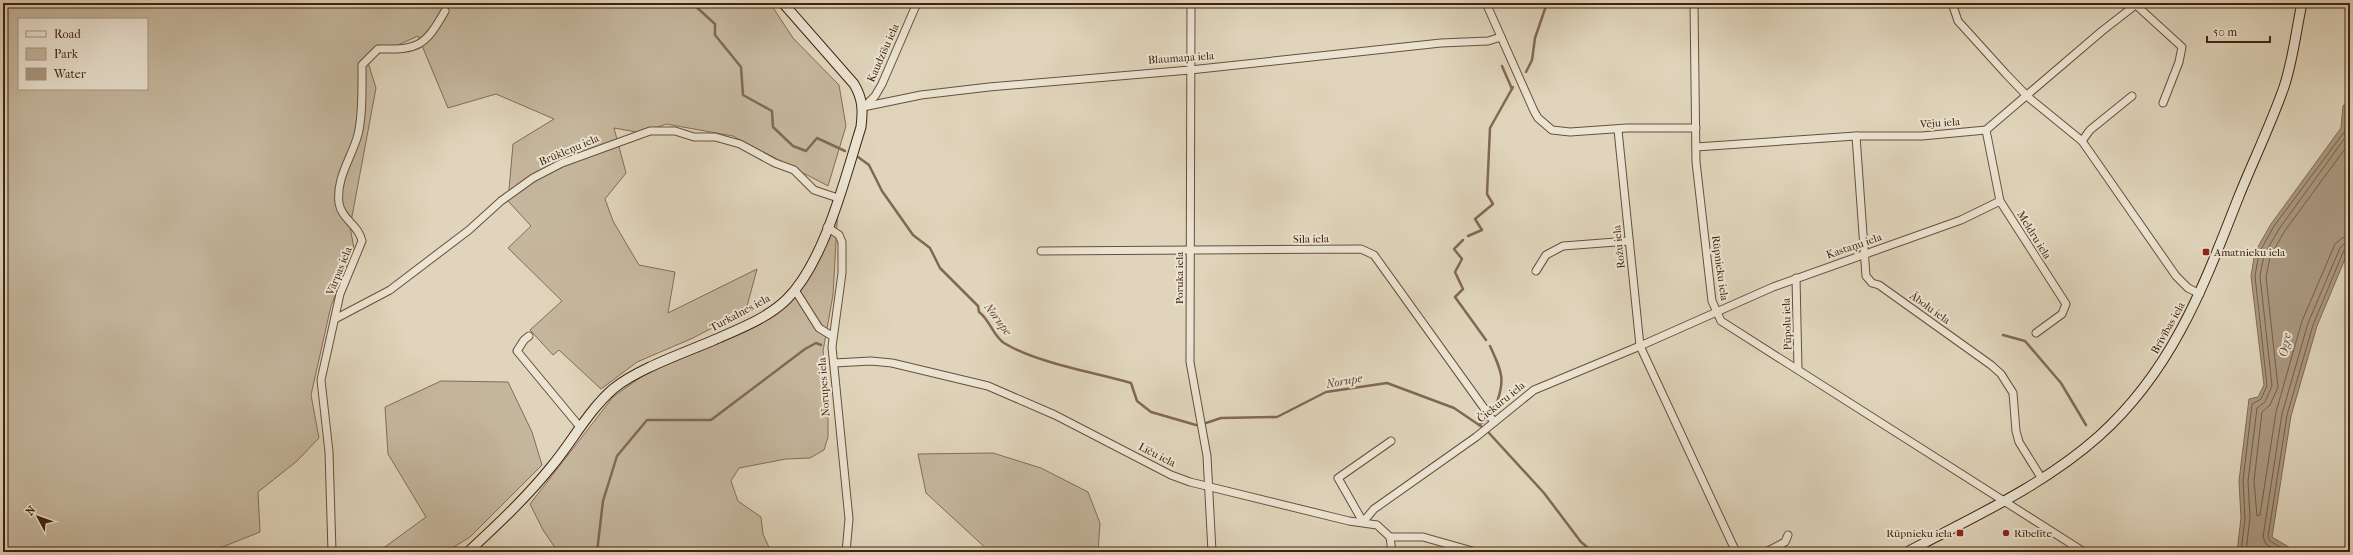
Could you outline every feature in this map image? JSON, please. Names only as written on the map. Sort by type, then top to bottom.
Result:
[{"type":"main road","name":"Turkalnes iela","points":[[468,552],[518,504],[551,467],[603,398],[615,388],[638,375],[763,316],[783,303],[795,290],[814,258],[838,198],[862,127],[863,107],[860,94],[854,84],[783,3]]},
{"type":"main road","name":"Brīvības iela","points":[[1907,552],[2042,479],[2099,436],[2142,391],[2177,339],[2200,294],[2284,87],[2302,3]]},
{"type":"street","name":"Kaudzīšu iela","points":[[863,107],[879,90],[917,3]]},
{"type":"street","name":"Poruka iela","points":[[1191,3],[1189,252],[1190,362],[1207,456],[1212,552]]},
{"type":"street","points":[[1486,3],[1534,111],[1552,130],[1570,132],[1696,128]]},
{"type":"street","name":"Rūpnieku iela","points":[[1694,3],[1696,147],[1700,204],[1712,301],[1721,321],[1798,368],[2005,500],[2076,550],[2084,552]]},
{"type":"street","points":[[1952,3],[1958,21],[2028,97],[2082,140],[2176,276],[2188,288],[2200,294]]},
{"type":"street","points":[[1986,130],[2028,97],[2074,55],[2137,4],[2182,47],[2179,62],[2163,103]]},
{"type":"street","name":"Vārpas iela","points":[[332,552],[330,452],[321,380],[342,287],[362,241],[355,226],[341,212],[339,193],[341,180],[357,137],[362,65],[378,49],[401,50],[417,46],[432,34],[445,11]]},
{"type":"street","name":"Blaumaņa iela","points":[[863,107],[916,96],[981,88],[1190,70],[1441,43],[1488,41],[1500,37]]},
{"type":"street","points":[[2082,140],[2090,130],[2132,96]]},
{"type":"street","name":"Rožu iela","points":[[1618,130],[1640,346],[1736,552]]},
{"type":"street","name":"Vēju iela","points":[[1696,147],[1856,136],[1922,136],[1986,130]]},
{"type":"street","name":"Meldru iela","points":[[1986,130],[2000,201],[2066,304],[2062,314],[2036,333]]},
{"type":"street","name":"Brūkleņu iela","points":[[335,319],[390,290],[469,230],[501,201],[533,178],[562,163],[650,132],[675,131],[694,137],[715,137],[740,144],[775,163],[794,170],[814,190],[838,198]]},
{"type":"street","name":"Ābolu iela","points":[[1856,136],[1866,276],[1869,281],[1879,285],[1991,365],[2001,374],[2013,394],[2016,431],[2019,442],[2042,479]]},
{"type":"street","name":"Kastaņu iela","points":[[1716,312],[1796,278],[1961,220],[2000,201]]},
{"type":"street","name":"Norupes iela","points":[[827,227],[839,235],[842,242],[840,293],[832,336],[849,519],[846,552]]},
{"type":"street","points":[[1536,271],[1546,255],[1563,246],[1630,241]]},
{"type":"street","name":"Sila iela","points":[[1041,251],[1189,252],[1361,249],[1374,254],[1494,422]]},
{"type":"street","name":"Pūpolu iela","points":[[1796,278],[1798,368]]},
{"type":"street","points":[[795,290],[819,328],[832,336]]},
{"type":"street","name":"Čiekuru iela","points":[[1363,522],[1374,509],[1494,422],[1534,390],[1640,346],[1716,312]]},
{"type":"street","points":[[529,336],[524,340],[517,351],[580,427]]},
{"type":"street","name":"Līču iela","points":[[834,363],[871,361],[892,363],[988,386],[1056,415],[1170,475],[1209,487],[1349,521],[1377,525],[1390,537]]},
{"type":"street","points":[[1363,522],[1338,478],[1391,441]]},
{"type":"street","points":[[1766,552],[1785,542],[1788,535]]},
{"type":"street","points":[[1392,552],[1390,537],[1423,537],[1476,552]]},
{"type":"street","points":[[2344,552],[2350,548]]},
{"type":"green space","points":[[3,3],[770,3],[793,38],[839,85],[846,126],[828,186],[733,136],[666,124],[642,133],[614,128],[626,173],[605,199],[613,221],[639,265],[675,272],[668,313],[757,269],[746,310],[693,338],[637,362],[601,389],[559,350],[553,355],[530,330],[562,301],[508,248],[531,226],[508,201],[513,144],[554,119],[496,94],[448,108],[418,36],[367,59],[376,88],[350,227],[354,248],[331,306],[311,395],[319,438],[297,461],[258,492],[260,532],[210,552],[3,552]]},
{"type":"green space","points":[[838,206],[833,295],[823,351],[826,373],[828,419],[828,437],[824,450],[810,458],[786,459],[739,468],[731,481],[738,501],[761,517],[763,534],[771,552],[558,552],[543,530],[530,504],[613,397],[645,374],[781,308],[815,266]]},
{"type":"green space","points":[[441,381],[508,382],[532,432],[542,465],[470,537],[446,552],[378,552],[426,517],[388,454],[385,407]]},
{"type":"green space","points":[[993,453],[1041,468],[1088,492],[1100,523],[1098,552],[990,552],[926,493],[918,454]]},
{"type":"water","name":"Ogre","points":[[2350,98],[2350,247],[2317,326],[2291,416],[2272,537],[2297,552],[2237,552],[2241,518],[2239,481],[2249,399],[2258,397],[2264,385],[2251,276],[2255,252],[2271,224],[2341,128],[2343,106]]},
{"type":"waterway","name":"Norupe","points":[[692,3],[715,24],[715,35],[741,67],[743,95],[772,111],[773,127],[793,146],[806,151],[817,138],[845,151]]},
{"type":"waterway","points":[[1526,72],[1532,60],[1535,38],[1547,3]]},
{"type":"waterway","points":[[1502,66],[1512,89]]},
{"type":"waterway","points":[[1468,236],[1482,230],[1475,219],[1493,204],[1487,194],[1490,128],[1513,87]]},
{"type":"waterway","name":"Norupe","points":[[858,157],[869,165],[882,191],[913,235],[930,248],[940,268],[978,306],[979,312],[983,315],[1000,340],[1017,350],[1049,362],[1131,383],[1137,401],[1151,412],[1196,425]]},
{"type":"waterway","points":[[1463,240],[1454,249],[1462,259],[1455,272],[1463,289],[1455,297],[1486,340]]},
{"type":"waterway","points":[[2003,335],[2025,341],[2061,383],[2086,425]]},
{"type":"waterway","points":[[597,552],[603,501],[617,456],[647,420],[711,420],[805,349],[816,343],[821,345]]},
{"type":"waterway","points":[[1490,346],[1498,364],[1501,378],[1500,392],[1494,410]]},
{"type":"waterway","name":"Norupe","points":[[1206,423],[1221,418],[1277,417],[1326,392],[1387,383],[1454,408],[1482,427]]},
{"type":"waterway","points":[[1479,425],[1486,420]]},
{"type":"waterway","name":"Norupe","points":[[1489,433],[1544,493],[1581,542],[1593,552]]},
{"type":"place","name":"Amatnieku iela","points":[[2206,252]]},
{"type":"place","name":"Rūpnieku iela","points":[[1960,533]]},
{"type":"place","name":"Rībelīte","points":[[2006,533]]}]
